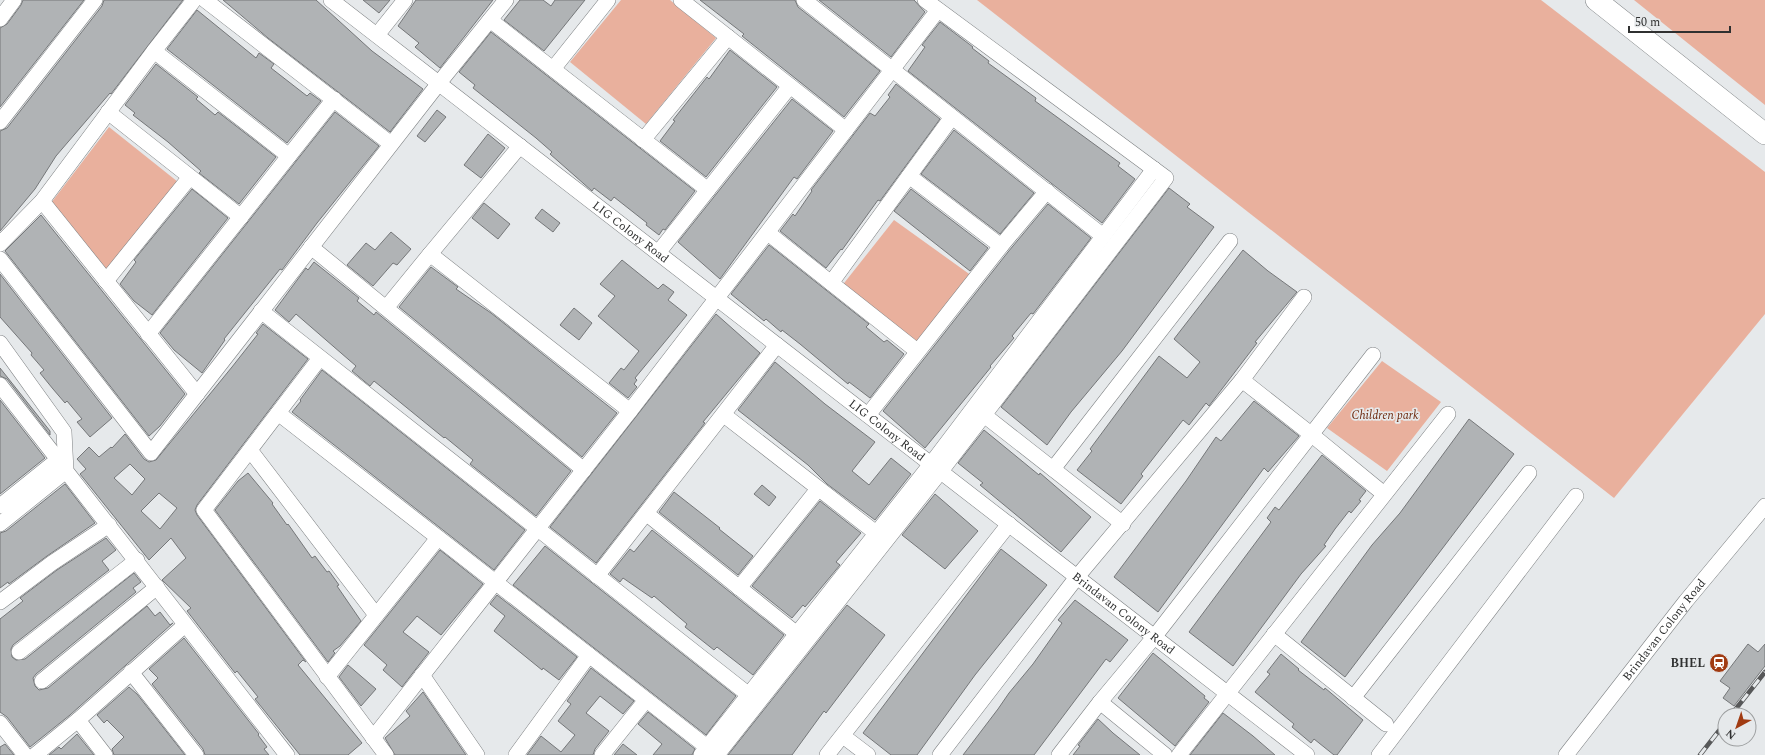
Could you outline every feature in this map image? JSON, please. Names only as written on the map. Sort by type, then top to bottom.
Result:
[{"type":"street","points":[[0,19],[14,0]]},
{"type":"street","points":[[0,122],[95,0]]},
{"type":"street","points":[[0,244],[42,201],[194,0]]},
{"type":"street","points":[[205,0],[391,144]]},
{"type":"street","name":"LIG Colony Road","points":[[331,0],[936,468]]},
{"type":"street","points":[[377,35],[405,0]]},
{"type":"street","points":[[0,258],[151,453],[391,144],[506,0]]},
{"type":"street","points":[[553,69],[608,0]]},
{"type":"street","points":[[681,0],[846,130]]},
{"type":"street","points":[[804,0],[1103,236]]},
{"type":"street","points":[[708,752],[749,695],[876,533],[984,416],[1166,178],[925,0]]},
{"type":"street","points":[[1596,0],[1765,134]]},
{"type":"street","points":[[373,738],[630,411],[938,10]]},
{"type":"street","points":[[490,20],[708,190]]},
{"type":"street","points":[[643,140],[728,37]]},
{"type":"street","points":[[154,51],[289,156]]},
{"type":"street","points":[[658,253],[790,86]]},
{"type":"street","points":[[148,334],[334,100]]},
{"type":"street","points":[[108,112],[241,216]]},
{"type":"street","points":[[831,283],[952,116]]},
{"type":"street","points":[[386,308],[520,146]]},
{"type":"street","points":[[708,752],[936,468],[1103,236],[1154,169]]},
{"type":"street","points":[[909,176],[1001,246]]},
{"type":"street","points":[[106,281],[190,177]]},
{"type":"street","points":[[868,415],[917,351],[1047,191]]},
{"type":"street","points":[[42,201],[197,394]]},
{"type":"street","points":[[768,233],[917,351]]},
{"type":"street","points":[[1053,469],[1230,241]]},
{"type":"street","points":[[311,247],[584,470]]},
{"type":"street","points":[[430,254],[630,411]]},
{"type":"street","points":[[940,755],[1077,577],[1124,524],[1242,380],[1304,297]]},
{"type":"street","points":[[261,311],[749,695]]},
{"type":"street","points":[[0,343],[64,432],[66,471],[287,755]]},
{"type":"street","points":[[597,576],[647,514],[777,345]]},
{"type":"street","points":[[1059,755],[1100,702],[1155,636],[1373,355]]},
{"type":"street","points":[[320,358],[204,510],[386,755]]},
{"type":"street","points":[[2,500],[56,461],[55,453],[2,393],[25,377]]},
{"type":"street","points":[[1242,380],[1312,434],[1384,494]]},
{"type":"street","points":[[278,413],[589,655],[708,752]]},
{"type":"street","points":[[1179,755],[1448,414]]},
{"type":"street","points":[[724,415],[876,533]]},
{"type":"street","points":[[984,416],[1124,524]]},
{"type":"street","points":[[250,450],[376,616]]},
{"type":"street","name":"Brindavan Colony Road","points":[[936,468],[1307,755]]},
{"type":"street","points":[[0,524],[66,471]]},
{"type":"street","points":[[1353,698],[1528,473]]},
{"type":"street","points":[[739,588],[818,488]]},
{"type":"street","points":[[1378,755],[1576,496]]},
{"type":"street","name":"Brindavan Colony Road","points":[[1566,755],[1686,602],[1765,506]]},
{"type":"street","points":[[647,514],[797,634]]},
{"type":"street","points":[[827,755],[1009,524]]},
{"type":"street","points":[[0,602],[52,563],[109,525]]},
{"type":"street","points":[[327,677],[438,538]]},
{"type":"street","points":[[19,652],[136,560]]},
{"type":"street","points":[[42,681],[157,587]]},
{"type":"street","points":[[35,755],[78,720],[185,625]]},
{"type":"street","points":[[1274,634],[1386,724]]},
{"type":"street","points":[[516,755],[589,655]]},
{"type":"street","points":[[131,672],[196,755]]},
{"type":"street","points":[[422,675],[478,755]]},
{"type":"street","points":[[602,755],[646,700]]},
{"type":"street","points":[[1100,702],[1165,755]]},
{"type":"street","points":[[78,720],[105,755]]},
{"type":"street","points":[[0,723],[6,742],[25,755]]},
{"type":"street","points":[[843,736],[868,755]]},
{"type":"green space","points":[[621,0],[670,0],[716,38],[646,124],[570,62]]},
{"type":"green space","points":[[977,0],[1541,0],[1765,172],[1765,314],[1614,498]]},
{"type":"green space","points":[[1634,0],[1765,0],[1765,105]]},
{"type":"green space","points":[[109,127],[178,182],[106,270],[51,203]]},
{"type":"green space","points":[[894,220],[972,276],[918,347],[841,287]]},
{"type":"green space","name":"Children park","points":[[1382,361],[1441,402],[1387,471],[1327,428]]},
{"type":"building","points":[[23,0],[84,0],[0,107],[0,28],[7,24]]},
{"type":"building","points":[[104,0],[183,0],[111,94],[110,93],[56,156],[35,189],[0,231],[0,131],[7,128],[102,6]]},
{"type":"building","points":[[223,0],[316,0],[372,51],[423,89],[390,132],[268,38]]},
{"type":"building","points":[[363,0],[390,0],[379,13]]},
{"type":"building","points":[[416,0],[493,0],[440,68],[415,47],[419,43],[398,26]]},
{"type":"building","points":[[520,0],[543,0],[551,6],[555,0],[585,0],[544,51],[504,20]]},
{"type":"building","points":[[700,0],[795,0],[798,7],[880,71],[844,117],[742,36],[744,34]]},
{"type":"building","points":[[819,0],[914,0],[925,12],[891,57]]},
{"type":"building","points":[[197,10],[256,58],[259,53],[274,64],[271,68],[307,96],[310,93],[321,101],[287,143],[167,49]]},
{"type":"building","points":[[940,22],[973,47],[972,48],[989,61],[988,63],[1036,98],[1035,101],[1120,163],[1118,166],[1135,179],[1102,223],[908,71],[925,47],[922,45]]},
{"type":"building","points":[[491,32],[695,191],[665,230],[663,229],[659,235],[646,225],[647,223],[614,197],[611,201],[594,188],[592,191],[550,154],[552,152],[536,138],[473,88],[475,85],[459,72]]},
{"type":"building","points":[[730,50],[777,87],[706,177],[660,141],[675,121],[673,120],[707,77],[709,79]]},
{"type":"building","points":[[156,64],[198,97],[196,99],[215,115],[218,112],[276,157],[239,204],[199,173],[201,171],[168,142],[133,115],[135,113],[125,105]]},
{"type":"building","points":[[896,84],[940,119],[880,201],[878,200],[842,250],[841,249],[826,268],[780,231],[793,214],[795,216],[812,191],[811,190],[870,113],[875,116],[890,97],[888,95]]},
{"type":"building","points":[[792,99],[833,131],[797,179],[794,177],[720,279],[678,242]]},
{"type":"building","points":[[437,110],[446,117],[425,142],[417,136]]},
{"type":"building","points":[[335,112],[379,146],[317,223],[282,270],[280,269],[224,339],[225,340],[202,373],[174,350],[160,333]]},
{"type":"building","points":[[954,130],[1034,193],[1000,234],[921,174]]},
{"type":"building","points":[[488,134],[505,148],[481,178],[464,165]]},
{"type":"building","points":[[1169,188],[1190,204],[1187,207],[1214,227],[1122,351],[1071,412],[1047,445],[1001,407]]},
{"type":"building","points":[[192,189],[228,218],[152,315],[134,301],[120,284],[136,262],[134,260]]},
{"type":"building","points":[[911,189],[988,248],[970,271],[894,211]]},
{"type":"building","points":[[484,203],[510,224],[498,239],[472,218]]},
{"type":"building","points":[[1048,204],[1091,238],[1033,314],[1031,313],[1012,336],[1014,338],[925,448],[883,411],[1008,252]]},
{"type":"building","points":[[542,209],[560,223],[553,232],[535,218]]},
{"type":"building","points":[[41,215],[185,394],[160,426],[149,436],[5,251]]},
{"type":"building","points":[[391,232],[411,249],[397,265],[393,263],[373,286],[347,265],[366,243],[375,250]]},
{"type":"building","points":[[769,245],[869,324],[866,327],[884,342],[887,340],[904,354],[870,398],[849,382],[848,384],[782,330],[781,332],[766,319],[764,321],[731,294]]},
{"type":"building","points":[[1243,250],[1268,271],[1297,292],[1255,342],[1257,343],[1209,406],[1206,403],[1189,425],[1183,420],[1141,474],[1143,476],[1121,504],[1077,470],[1092,451],[1090,449],[1159,356],[1187,378],[1200,362],[1174,339]]},
{"type":"building","points":[[622,260],[658,289],[663,284],[674,292],[668,300],[687,315],[635,378],[637,380],[634,384],[637,387],[628,398],[609,383],[621,368],[624,370],[639,351],[598,316],[615,296],[600,284]]},
{"type":"building","points":[[314,262],[359,298],[357,301],[374,315],[376,312],[571,471],[536,516],[470,464],[473,460],[374,381],[370,386],[352,371],[356,366],[296,314],[289,322],[275,310],[306,268],[308,270]]},
{"type":"building","points":[[431,267],[458,287],[456,289],[491,313],[617,413],[582,457],[399,307]]},
{"type":"building","points":[[0,274],[112,418],[90,437],[77,422],[82,419],[67,401],[65,403],[40,373],[44,370],[31,355],[32,353],[0,317]]},
{"type":"building","points":[[574,308],[592,323],[579,340],[560,325]]},
{"type":"building","points":[[716,314],[760,353],[703,422],[705,423],[596,563],[550,527]]},
{"type":"building","points":[[263,324],[308,359],[197,505],[195,510],[197,515],[306,662],[303,660],[298,665],[362,743],[348,755],[300,755],[255,699],[258,697],[237,671],[235,673],[187,611],[191,608],[162,580],[186,558],[171,538],[149,560],[80,474],[86,469],[77,459],[89,447],[99,457],[111,447],[112,448],[125,434],[144,459],[149,462],[156,460],[258,334],[256,333]],"holes":[[[130,464],[145,479],[132,495],[114,478]],[[159,493],[177,508],[160,529],[141,511]]]},
{"type":"building","points":[[775,362],[825,404],[875,442],[852,471],[869,485],[891,458],[911,474],[875,520],[827,484],[808,465],[738,410]]},
{"type":"building","points":[[0,368],[50,431],[50,435],[7,379],[0,376]]},
{"type":"building","points":[[322,370],[525,530],[494,570],[292,412]]},
{"type":"building","points":[[0,400],[45,458],[0,494]]},
{"type":"building","points":[[1254,401],[1299,436],[1268,472],[1264,468],[1158,612],[1114,577],[1186,481],[1216,437],[1221,441]]},
{"type":"building","points":[[1469,419],[1514,454],[1345,677],[1301,642],[1372,545],[1400,513]]},
{"type":"building","points":[[984,430],[1039,475],[1040,473],[1091,517],[1061,552],[980,485],[983,483],[958,463]]},
{"type":"building","points":[[1322,455],[1366,491],[1359,500],[1361,501],[1351,513],[1349,511],[1335,529],[1324,545],[1326,546],[1301,574],[1233,666],[1189,632],[1271,522],[1267,518],[1275,507],[1279,510]]},
{"type":"building","points":[[248,473],[273,503],[272,504],[312,558],[315,556],[327,572],[329,571],[339,585],[337,586],[361,621],[340,646],[333,651],[335,653],[328,662],[215,510],[238,481]]},
{"type":"building","points":[[65,484],[95,523],[9,584],[8,582],[0,588],[0,533],[6,531]]},
{"type":"building","points":[[762,485],[776,497],[769,506],[754,494]]},
{"type":"building","points":[[674,492],[753,556],[738,575],[659,512]]},
{"type":"building","points":[[935,494],[978,531],[945,569],[902,535]]},
{"type":"building","points":[[820,501],[861,533],[836,562],[840,565],[805,607],[803,605],[792,618],[752,586]]},
{"type":"building","points":[[652,530],[784,635],[753,675],[717,647],[714,650],[685,627],[687,624],[654,596],[652,598],[623,578],[620,582],[610,574],[630,549],[634,552]]},
{"type":"building","points":[[106,538],[116,550],[102,561],[109,570],[13,645],[11,649],[12,657],[16,660],[25,659],[134,573],[141,582],[133,588],[136,592],[36,674],[33,678],[35,686],[39,690],[48,688],[147,606],[155,616],[160,612],[170,625],[173,623],[70,715],[30,747],[7,717],[0,712],[0,619],[23,601],[20,598],[57,570]]},
{"type":"building","points":[[545,546],[736,696],[706,735],[513,585]]},
{"type":"building","points":[[1001,549],[1047,585],[975,675],[917,755],[891,755],[863,733]]},
{"type":"building","points":[[440,550],[483,584],[441,635],[417,616],[403,632],[429,652],[402,687],[383,670],[387,665],[364,645]]},
{"type":"building","points":[[497,595],[577,657],[559,680],[543,668],[542,670],[494,631],[505,616],[490,604]]},
{"type":"building","points":[[1075,600],[1128,640],[1110,662],[1106,659],[1034,755],[963,755],[1009,693],[1033,664],[1062,623],[1058,620]]},
{"type":"building","points":[[847,605],[885,635],[826,713],[824,711],[792,755],[728,755]]},
{"type":"building","points":[[184,638],[259,734],[258,735],[267,747],[264,749],[269,755],[205,755],[203,749],[152,684],[158,678],[149,669]]},
{"type":"building","points":[[1748,644],[1758,652],[1765,644],[1765,666],[1734,706],[1723,698],[1730,688],[1720,681]]},
{"type":"building","points":[[1153,653],[1205,696],[1204,698],[1209,702],[1175,746],[1118,698]]},
{"type":"building","points":[[1281,654],[1299,669],[1298,670],[1324,690],[1325,688],[1363,720],[1337,755],[1334,755],[1314,739],[1311,743],[1292,727],[1294,724],[1255,692],[1270,674],[1267,672]]},
{"type":"building","points":[[348,665],[376,689],[361,706],[339,677]]},
{"type":"building","points":[[591,668],[634,701],[623,714],[600,696],[586,713],[609,731],[595,749],[593,755],[527,755],[541,736],[561,752],[575,735],[558,721],[571,704],[567,701]]},
{"type":"building","points":[[129,687],[137,694],[185,755],[114,755],[112,749],[124,737],[107,720],[104,723],[97,715]]},
{"type":"building","points":[[423,692],[466,755],[395,755],[385,738],[410,716],[406,711]]},
{"type":"building","points":[[648,712],[695,749],[692,755],[653,755],[662,744],[638,724]]},
{"type":"building","points":[[1223,713],[1253,736],[1275,755],[1190,755]]},
{"type":"building","points":[[1098,719],[1140,755],[1073,755],[1080,746],[1078,745]]},
{"type":"building","points":[[77,734],[94,755],[49,755],[59,747],[61,749]]},
{"type":"building","points":[[5,744],[14,755],[0,755],[0,747]]},
{"type":"building","points":[[623,744],[637,755],[614,755]]},
{"type":"railway","points":[[1737,707],[1765,672]]},
{"type":"railway","points":[[1700,755],[1717,733]]},
{"type":"place","name":"BHEL","points":[[1719,663]]}]
